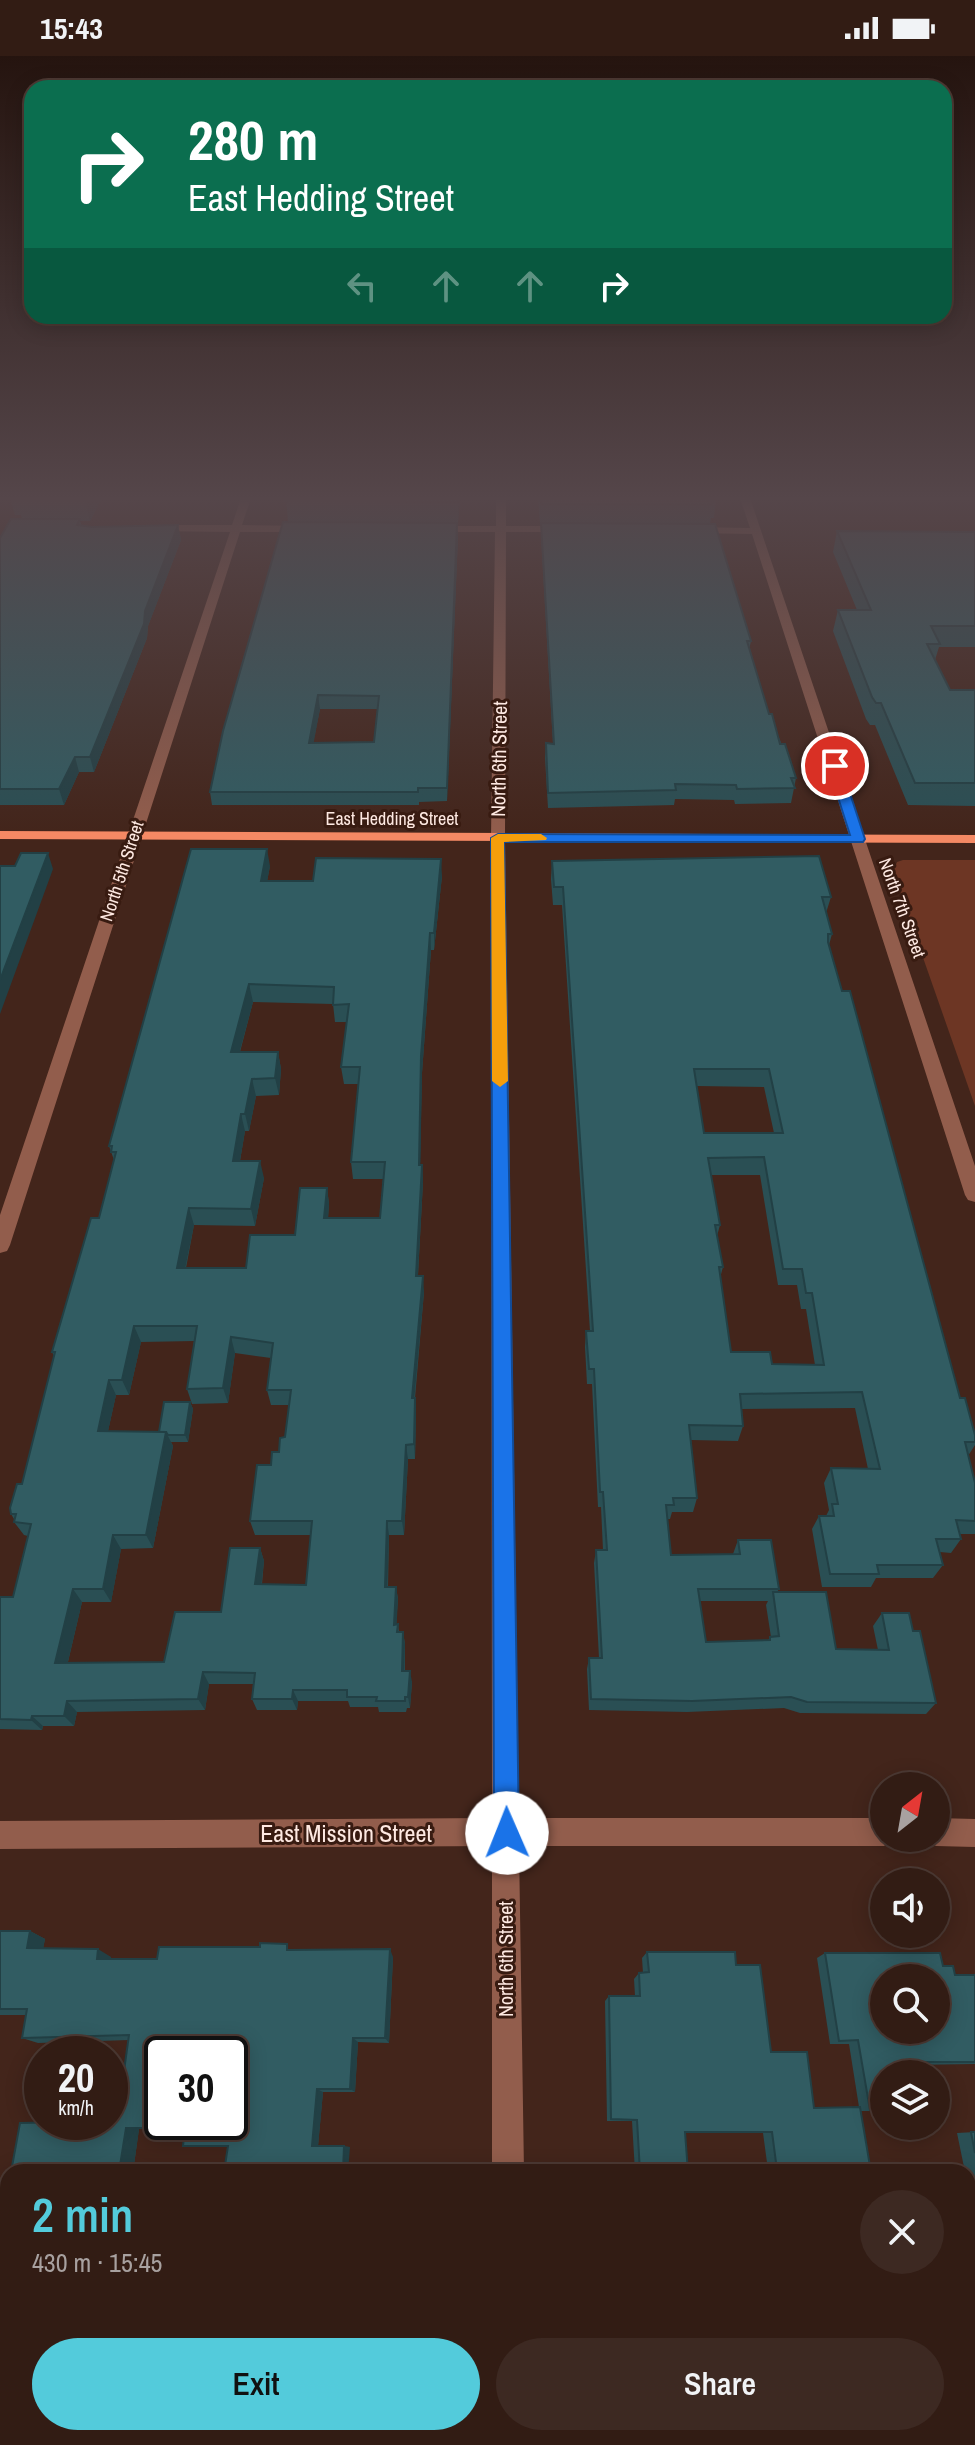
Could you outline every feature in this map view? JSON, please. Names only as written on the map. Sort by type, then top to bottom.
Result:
[{"type":"main road","name":"East Hedding Street","points":[[0,835],[975,839]]},
{"type":"street","name":"North 5th Street","points":[[0,1245],[207,609]]},
{"type":"street","name":"North 6th Street","points":[[500,609],[498,838],[508,2164]]},
{"type":"street","name":"North 7th Street","points":[[781,609],[975,1195]]},
{"type":"street","name":"East Mission Street","points":[[0,1835],[507,1833],[554,1830],[870,1832]]},
{"type":"street","points":[[950,1832],[975,1833]]},
{"type":"shaded area","points":[[975,860],[975,1106],[893,872],[897,862]]},
{"type":"building","points":[[0,609],[146,609],[144,624],[90,757],[75,757],[59,789],[0,789]]},
{"type":"building","points":[[258,609],[454,609],[447,788],[418,788],[418,792],[210,792],[223,731]],"holes":[[[318,695],[379,696],[374,742],[309,743]]]},
{"type":"building","points":[[546,609],[741,609],[751,641],[747,641],[769,714],[772,714],[780,744],[785,744],[796,778],[791,778],[795,788],[737,789],[736,785],[675,784],[676,790],[548,793],[546,743],[554,744]]},
{"type":"building","points":[[975,609],[975,626],[931,626],[940,644],[927,644],[950,690],[975,690],[975,783],[915,783],[881,703],[876,703],[872,697],[838,610]]},
{"type":"building","points":[[191,849],[267,849],[261,881],[313,881],[316,858],[441,859],[434,933],[430,933],[421,1056],[419,1165],[422,1165],[416,1276],[423,1276],[412,1398],[415,1398],[414,1444],[406,1445],[402,1521],[387,1521],[385,1587],[396,1587],[394,1625],[398,1624],[397,1632],[403,1632],[402,1671],[410,1671],[405,1701],[347,1697],[347,1690],[293,1690],[292,1699],[252,1699],[255,1673],[203,1672],[198,1699],[67,1701],[64,1716],[32,1716],[31,1720],[0,1719],[0,1597],[13,1597],[31,1524],[14,1522],[16,1514],[11,1514],[10,1508],[17,1484],[22,1484],[55,1352],[52,1352],[91,1218],[99,1218],[116,1152],[111,1152],[112,1146],[109,1146]],"holes":[[[249,984],[334,987],[333,1005],[349,1004],[341,1067],[360,1067],[351,1162],[385,1162],[380,1218],[324,1218],[327,1188],[300,1188],[295,1235],[250,1235],[246,1268],[177,1268],[189,1208],[251,1209],[260,1161],[233,1161],[241,1114],[245,1114],[252,1079],[275,1078],[278,1052],[231,1052]],[[134,1326],[197,1326],[187,1389],[223,1388],[231,1337],[273,1343],[267,1390],[291,1390],[285,1437],[280,1438],[279,1452],[272,1452],[271,1465],[257,1465],[250,1521],[312,1521],[306,1585],[255,1584],[260,1548],[230,1548],[221,1612],[175,1612],[164,1662],[55,1663],[73,1589],[103,1589],[113,1535],[146,1535],[166,1432],[98,1431],[109,1380],[122,1380]]]},
{"type":"building","points":[[21,853],[48,853],[0,980],[0,866],[15,866]]},
{"type":"building","points":[[819,856],[831,897],[822,897],[832,934],[828,934],[828,942],[842,991],[850,991],[960,1398],[965,1398],[975,1435],[975,1442],[965,1442],[975,1483],[975,1521],[956,1520],[961,1539],[936,1539],[943,1565],[877,1565],[879,1574],[830,1574],[819,1516],[834,1516],[832,1504],[838,1504],[831,1468],[880,1469],[862,1392],[740,1394],[743,1426],[689,1425],[697,1498],[673,1498],[674,1505],[666,1505],[671,1555],[740,1554],[738,1540],[771,1540],[779,1589],[698,1589],[706,1642],[770,1640],[770,1637],[779,1636],[773,1592],[826,1592],[836,1649],[889,1650],[882,1613],[909,1613],[913,1631],[920,1631],[936,1703],[807,1702],[791,1697],[692,1701],[591,1699],[589,1658],[602,1658],[596,1550],[607,1550],[603,1492],[600,1492],[594,1369],[589,1369],[586,1331],[593,1331],[563,887],[554,887],[552,861]],"holes":[[[694,1069],[769,1069],[783,1133],[704,1133]],[[764,1157],[783,1269],[802,1269],[806,1293],[812,1293],[824,1365],[772,1364],[770,1352],[731,1352],[719,1267],[723,1267],[715,1225],[720,1225],[708,1158]]]},
{"type":"building","points":[[164,1402],[190,1402],[185,1435],[159,1432]]},
{"type":"building","points":[[0,1931],[30,1931],[27,1948],[98,1949],[97,1959],[157,1959],[159,1947],[260,1947],[260,1943],[287,1944],[287,1950],[390,1949],[385,2038],[353,2038],[350,2089],[317,2089],[312,2146],[344,2146],[343,2164],[225,2164],[228,2146],[183,2146],[184,2140],[248,2140],[248,2036],[144,2036],[144,2128],[128,2128],[129,2035],[22,2038],[27,2009],[0,2009]]},
{"type":"building","points":[[647,1952],[735,1952],[736,1965],[760,1965],[771,2052],[807,2052],[814,2108],[860,2107],[870,2164],[776,2164],[772,2132],[685,2132],[687,2164],[640,2164],[637,2120],[611,2119],[609,1996],[640,1996],[639,1973],[649,1972]]},
{"type":"building","points":[[825,1953],[940,1953],[943,1964],[870,1964],[870,2044],[950,2044],[950,1966],[953,1966],[955,1975],[975,1975],[975,2062],[870,2060],[870,2110],[858,2040],[839,2041]]},
{"type":"building","points":[[20,2123],[24,2123],[24,2140],[124,2140],[120,2164],[12,2164]]},
{"type":"building","points":[[971,2132],[975,2132],[975,2153]]},
{"type":"slow traffic","points":[[500,1081],[498,838],[541,838]]},
{"type":"route","points":[[507,1833],[498,838],[858,839],[835,766]]}]
